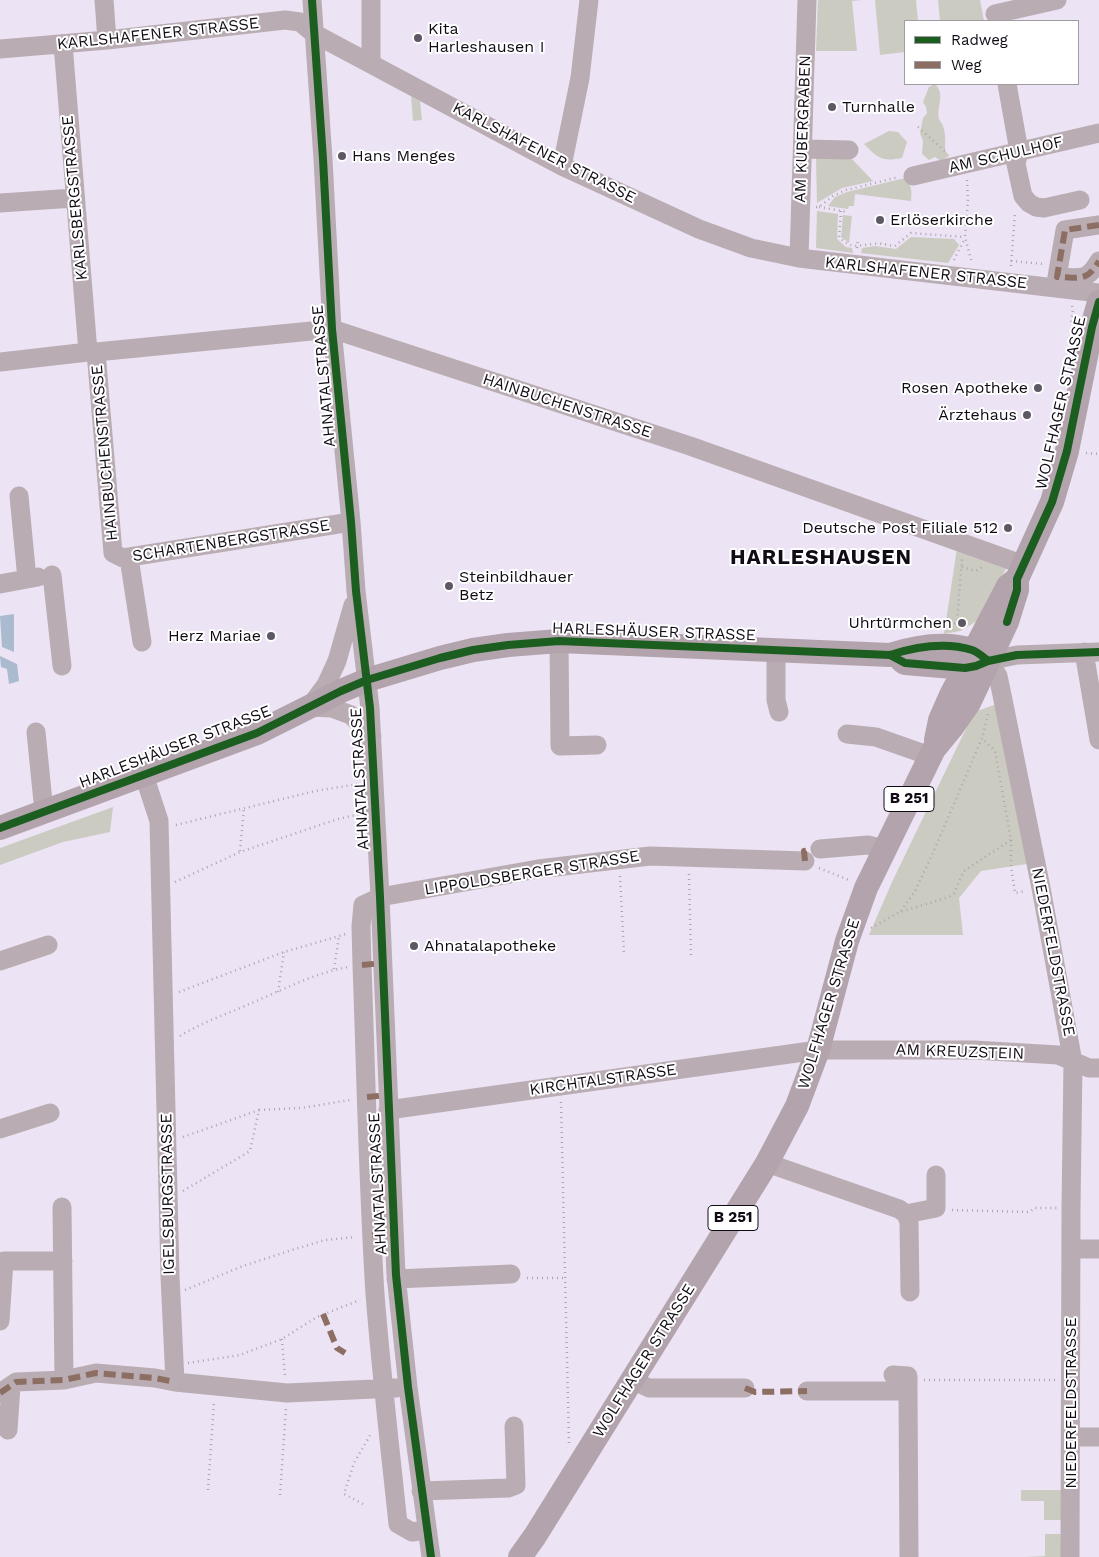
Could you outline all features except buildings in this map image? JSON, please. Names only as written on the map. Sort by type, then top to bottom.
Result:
[{"type":"main road","name":"WOLFHAGER STRASSE","points":[[520,1557],[535,1536],[767,1163],[797,1106],[818,1050],[847,941],[866,888],[932,752],[940,720],[951,695],[978,652],[1007,622],[1021,572],[1052,502],[1063,466],[1099,302]]},
{"type":"main road","name":"HARLESHÄUSER STRASSE","points":[[0,828],[257,733],[367,680],[473,650],[559,641],[890,655],[945,638],[978,652]]},
{"type":"main road","name":"HARLESHÄUSER STRASSE","points":[[890,655],[906,663],[978,652]]},
{"type":"street","points":[[104,0],[107,40]]},
{"type":"street","name":"AHNATALSTRASSE","points":[[312,0],[332,329],[356,592],[372,736],[396,1279],[421,1491],[431,1557]]},
{"type":"street","points":[[371,0],[371,64]]},
{"type":"street","points":[[562,166],[580,78],[589,0]]},
{"type":"street","name":"AM KUBERGRABEN","points":[[799,258],[810,206],[803,149],[807,0]]},
{"type":"street","points":[[994,12],[1058,0]]},
{"type":"street","name":"KARLSHAFENER STRASSE","points":[[0,49],[107,40],[285,20],[300,22],[313,33],[562,166],[699,229],[751,248],[799,258],[1099,293]]},
{"type":"street","name":"KARLSBERGSTRASSE","points":[[63,44],[74,198],[92,352]]},
{"type":"street","points":[[1007,85],[1019,151],[1016,164],[1023,196],[1029,204],[1044,208],[1080,200]]},
{"type":"street","name":"AM SCHULHOF","points":[[913,176],[1099,133]]},
{"type":"street","points":[[803,149],[849,150]]},
{"type":"street","points":[[0,203],[74,198]]},
{"type":"street","points":[[1099,225],[1065,230],[1058,277],[1083,278],[1092,273],[1099,261]]},
{"type":"street","name":"HAINBUCHENSTRASSE","points":[[0,362],[332,329],[690,446],[1021,572]]},
{"type":"street","name":"HAINBUCHENSTRASSE","points":[[92,352],[121,556],[142,642]]},
{"type":"street","points":[[19,496],[27,579]]},
{"type":"street","name":"SCHARTENBERGSTRASSE","points":[[121,556],[351,522]]},
{"type":"street","points":[[0,584],[53,575],[62,666]]},
{"type":"street","points":[[309,707],[326,685],[337,661],[348,628],[356,592]]},
{"type":"street","points":[[559,641],[560,746],[597,745]]},
{"type":"street","points":[[776,650],[776,700],[779,712]]},
{"type":"street","points":[[978,652],[1017,655],[1091,652],[1099,740]]},
{"type":"street","name":"NIEDERFELDSTRASSE","points":[[978,652],[998,676],[1039,878],[1073,1062],[1070,1557]]},
{"type":"street","points":[[309,707],[332,708],[351,715],[372,736]]},
{"type":"street","points":[[36,732],[44,812]]},
{"type":"street","points":[[848,734],[876,737],[932,752]]},
{"type":"street","name":"IGELSBURGSTRASSE","points":[[144,775],[159,821],[168,1200],[175,1373]]},
{"type":"street","points":[[820,849],[868,845],[886,849]]},
{"type":"street","name":"LIPPOLDSBERGER STRASSE","points":[[380,897],[538,869],[650,856],[805,862]]},
{"type":"street","name":"AHNATALSTRASSE","points":[[380,897],[364,905],[362,929],[375,1295],[398,1524],[412,1532],[426,1530]]},
{"type":"street","points":[[0,962],[48,946]]},
{"type":"street","name":"AM KREUZSTEIN","points":[[818,1050],[974,1050],[1058,1055],[1089,1068],[1099,1068]]},
{"type":"street","name":"KIRCHTALSTRASSE","points":[[388,1110],[818,1050]]},
{"type":"street","points":[[0,1130],[50,1113]]},
{"type":"street","points":[[767,1163],[899,1209],[906,1214],[909,1222],[910,1292]]},
{"type":"street","points":[[906,1214],[936,1208],[936,1175]]},
{"type":"street","points":[[62,1207],[64,1380]]},
{"type":"street","points":[[1071,1249],[1099,1249]]},
{"type":"street","points":[[0,1321],[4,1261],[63,1261]]},
{"type":"street","points":[[396,1279],[511,1274]]},
{"type":"street","points":[[8,1430],[6,1389],[16,1382],[64,1380],[96,1373],[155,1378],[175,1373],[215,1386],[287,1393],[384,1390],[408,1387]]},
{"type":"street","points":[[632,1380],[649,1388],[745,1388]]},
{"type":"street","points":[[807,1391],[903,1382],[909,1557]]},
{"type":"street","points":[[421,1491],[508,1488],[516,1485],[514,1426]]},
{"type":"street","points":[[1071,1437],[1099,1437]]},
{"type":"path","points":[[918,127],[948,152]]},
{"type":"path","points":[[967,164],[968,199],[965,237],[976,279]]},
{"type":"path","points":[[810,206],[846,190],[905,176],[913,176]]},
{"type":"path","points":[[1009,283],[1015,211],[1023,196]]},
{"type":"path","points":[[810,206],[848,212]]},
{"type":"path","points":[[841,210],[839,238],[847,245],[876,244],[895,246],[911,232],[965,237]]},
{"type":"path","points":[[946,276],[965,237]]},
{"type":"path","points":[[857,246],[858,239]]},
{"type":"path","points":[[1011,261],[1059,265]]},
{"type":"path","points":[[945,638],[957,622],[963,553]]},
{"type":"path","points":[[962,567],[974,571],[982,567],[984,560]]},
{"type":"path","points":[[900,912],[915,890],[984,730]]},
{"type":"path","points":[[982,738],[996,751],[1011,840],[1011,866],[1015,893]]},
{"type":"path","points":[[159,829],[316,791],[374,781]]},
{"type":"path","points":[[240,852],[244,808]]},
{"type":"path","points":[[161,888],[240,852],[338,819],[376,810]]},
{"type":"path","points":[[847,941],[900,912],[949,897],[954,893],[964,871],[1011,840]]},
{"type":"path","points":[[688,857],[691,957]]},
{"type":"path","points":[[619,859],[624,954]]},
{"type":"path","points":[[805,862],[866,888]]},
{"type":"path","points":[[164,998],[284,952],[362,929]]},
{"type":"path","points":[[334,970],[339,936]]},
{"type":"path","points":[[278,992],[284,952]]},
{"type":"path","points":[[165,1045],[186,1032],[278,992],[334,970],[362,964]]},
{"type":"path","points":[[560,1086],[570,1451]]},
{"type":"path","points":[[167,1141],[190,1136],[259,1110],[301,1108],[367,1097]]},
{"type":"path","points":[[168,1200],[250,1151],[259,1110]]},
{"type":"path","points":[[936,1208],[943,1210],[1030,1212],[1034,1208],[1071,1208]]},
{"type":"path","points":[[171,1293],[188,1289],[243,1266],[325,1240],[372,1235]]},
{"type":"path","points":[[511,1274],[519,1278],[565,1278]]},
{"type":"path","points":[[175,1373],[240,1355],[282,1339],[316,1317],[375,1295]]},
{"type":"path","points":[[280,1495],[287,1393],[282,1339]]},
{"type":"path","points":[[903,1382],[1071,1380]]},
{"type":"path","points":[[208,1490],[215,1386]]},
{"type":"path","points":[[363,1504],[344,1494],[354,1463],[373,1430],[388,1421]]},
{"type":"shaded area","points":[[818,0],[862,0],[852,1],[857,51],[816,51]]},
{"type":"shaded area","points":[[875,0],[916,0],[918,20],[904,20],[904,52],[880,55]]},
{"type":"shaded area","points":[[938,0],[980,0],[984,20],[940,20]]},
{"type":"shaded area","points":[[936,85],[940,92],[938,114],[945,132],[945,151],[949,155],[941,161],[935,157],[929,160],[922,154],[923,141],[920,133],[923,118],[927,113],[923,102],[929,87]]},
{"type":"shaded area","points":[[411,96],[420,101],[422,120],[413,121]]},
{"type":"shaded area","points":[[889,131],[898,132],[907,142],[902,158],[880,158],[864,144]]},
{"type":"shaded area","points":[[816,158],[851,158],[873,181],[842,188],[817,203]]},
{"type":"shaded area","points":[[905,178],[911,188],[911,201],[855,194],[854,206],[849,206],[848,209],[828,206],[835,197],[847,192]]},
{"type":"shaded area","points":[[817,211],[838,214],[837,239],[846,247],[852,248],[853,253],[816,248]]},
{"type":"shaded area","points":[[843,215],[852,216],[849,243],[841,237]]},
{"type":"shaded area","points":[[911,237],[954,239],[959,245],[948,263],[861,253],[862,248],[875,246],[896,249]]},
{"type":"shaded area","points":[[957,548],[1008,565],[977,621],[960,631],[944,634]]},
{"type":"shaded area","points":[[997,704],[1027,864],[981,871],[959,898],[963,935],[869,935],[892,882],[974,712]]},
{"type":"shaded area","points":[[113,807],[110,832],[63,842],[0,865],[0,848]]},
{"type":"shaded area","points":[[1021,1490],[1061,1490],[1061,1520],[1044,1520],[1044,1501],[1021,1501]]},
{"type":"shaded area","points":[[1045,1534],[1061,1534],[1061,1557],[1025,1557],[1045,1556]]},
{"type":"water","points":[[14,614],[14,652],[2,647],[0,616]]},
{"type":"water","points":[[0,656],[17,664],[19,681],[9,684],[7,669],[1,667]]},
{"type":"marked path","points":[[1099,225],[1065,230],[1057,277],[1077,278],[1086,276],[1099,261]]},
{"type":"marked path","points":[[805,861],[804,851],[812,850]]},
{"type":"marked path","points":[[362,965],[383,963]]},
{"type":"marked path","points":[[367,1097],[388,1095]]},
{"type":"marked path","points":[[372,1235],[394,1234]]},
{"type":"marked path","points":[[323,1314],[337,1348],[345,1353]]},
{"type":"marked path","points":[[0,1393],[16,1382],[64,1380],[96,1373],[155,1378],[175,1382]]},
{"type":"marked path","points":[[745,1388],[755,1392],[807,1391]]},
{"type":"cycle path","points":[[312,0],[332,329],[356,591],[370,708],[396,1275],[408,1387],[431,1557]]},
{"type":"cycle path","points":[[1007,622],[1017,590],[1017,579],[1052,502],[1067,451],[1092,327],[1099,302]]},
{"type":"cycle path","points":[[0,828],[257,733],[367,680],[473,650],[559,641],[890,655],[931,646],[952,646],[972,650],[988,661]]},
{"type":"cycle path","points":[[890,655],[905,663],[965,668],[1017,655],[1099,652]]},
{"type":"place","name":"Kita Harleshausen I","points":[[418,38]]},
{"type":"place","name":"Turnhalle","points":[[832,107]]},
{"type":"place","name":"Hans Menges","points":[[342,156]]},
{"type":"place","name":"Erlöserkirche","points":[[880,220]]},
{"type":"place","name":"Rosen Apotheke","points":[[1038,388]]},
{"type":"place","name":"Ärztehaus","points":[[1027,415]]},
{"type":"place","name":"Deutsche Post Filiale 512","points":[[1008,528]]},
{"type":"place","name":"Steinbildhauer Betz","points":[[449,586]]},
{"type":"place","name":"Uhrtürmchen","points":[[962,623]]},
{"type":"place","name":"Herz Mariae","points":[[271,636]]},
{"type":"place","name":"Ahnatalapotheke","points":[[414,946]]},
{"type":"district","name":"HARLESHAUSEN","points":[[821,558]]}]
